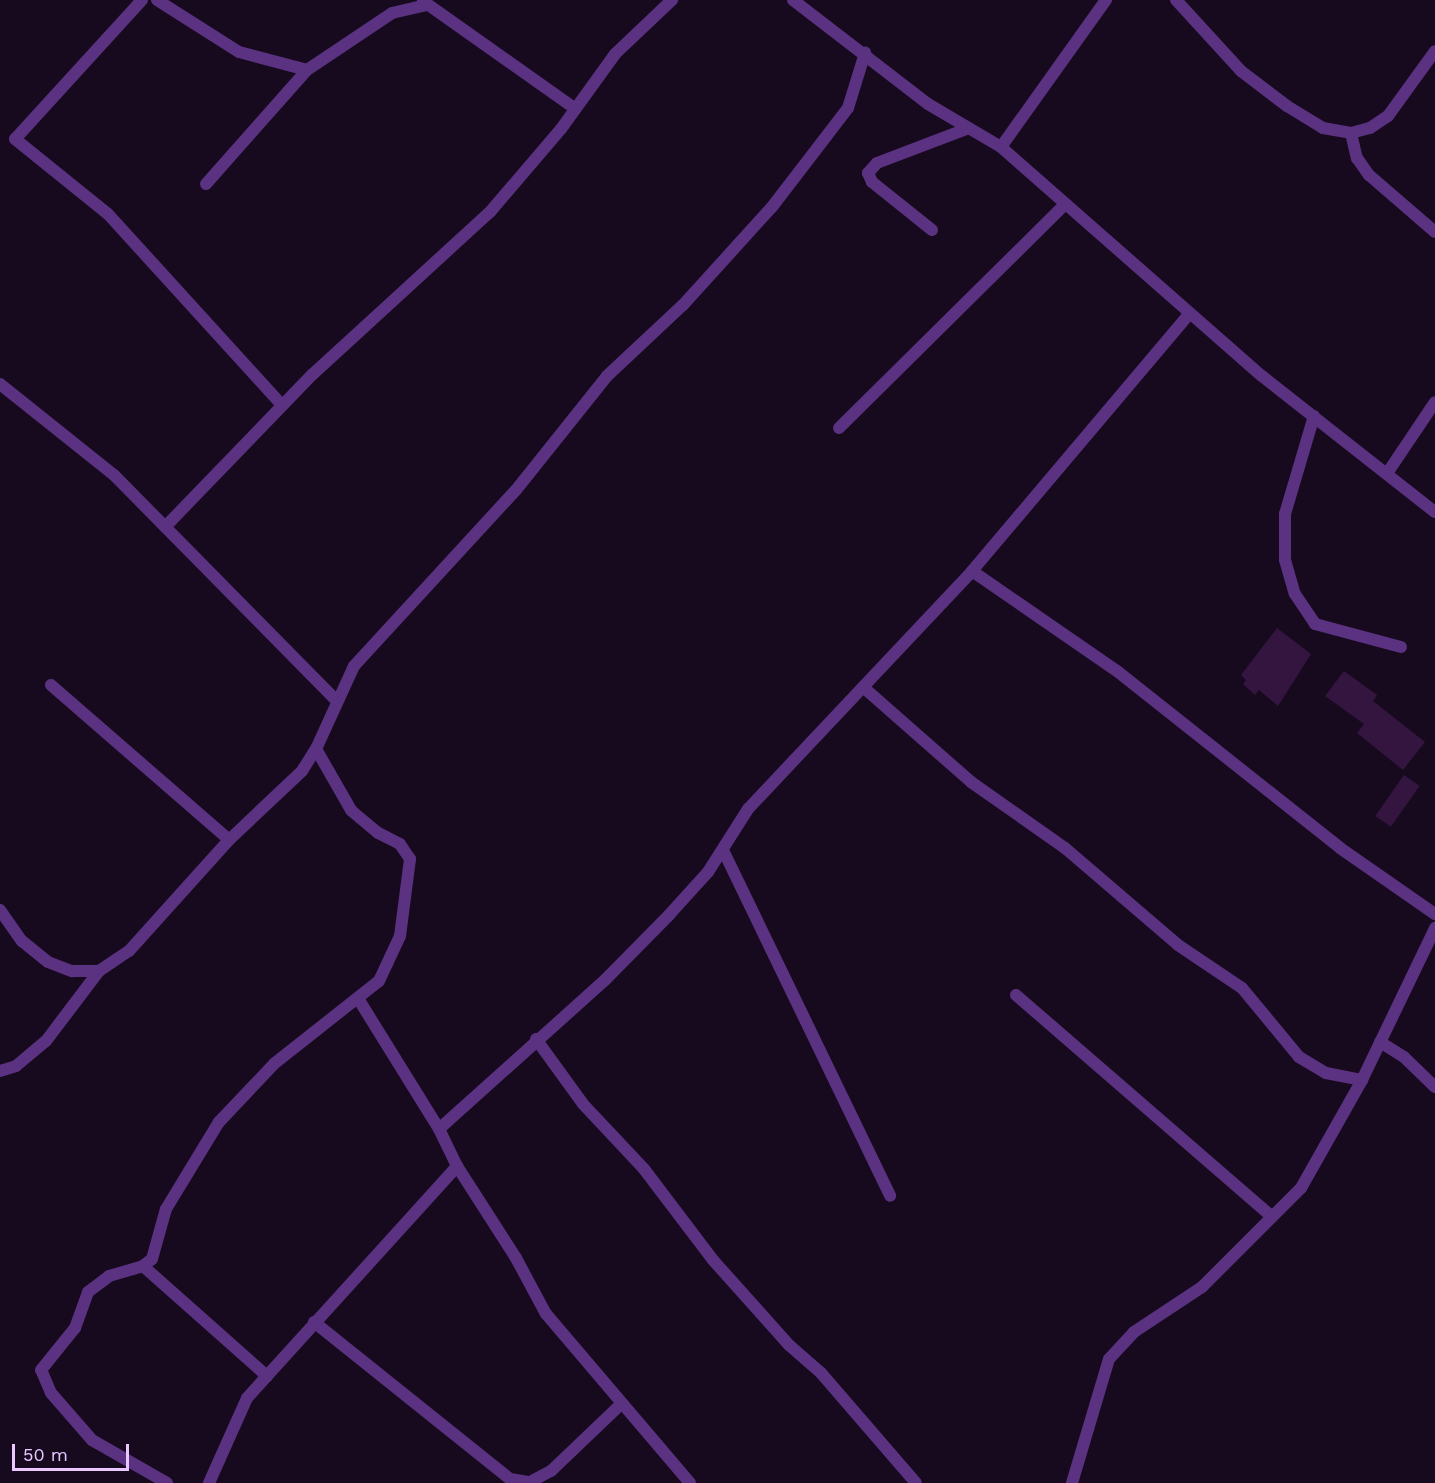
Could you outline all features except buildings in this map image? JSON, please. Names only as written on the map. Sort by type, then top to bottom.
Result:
[{"type":"street","points":[[142,0],[15,139],[108,214],[282,405]]},
{"type":"street","points":[[157,0],[239,52],[306,70]]},
{"type":"street","points":[[165,527],[282,405],[382,307],[490,212],[615,54],[672,0]]},
{"type":"street","points":[[793,0],[865,53],[928,104],[1001,147],[1189,314],[1435,512]]},
{"type":"street","points":[[1001,147],[1106,0]]},
{"type":"street","points":[[1176,0],[1241,71],[1287,106],[1323,128],[1351,133],[1370,128],[1388,116],[1435,51]]},
{"type":"street","points":[[206,184],[306,70],[392,14],[425,3],[574,108]]},
{"type":"street","points":[[0,1071],[16,1066],[46,1041],[99,971],[129,951],[229,840],[302,771],[316,749],[336,700],[354,666],[516,490],[607,376],[684,305],[772,207],[848,108],[865,53]]},
{"type":"street","points":[[932,230],[872,182],[868,173],[877,163],[969,128]]},
{"type":"street","points":[[1351,133],[1357,158],[1369,175],[1435,232]]},
{"type":"street","points":[[839,428],[1065,204]]},
{"type":"street","points":[[439,1129],[536,1039],[605,980],[708,872],[748,809],[972,571],[1189,314]]},
{"type":"street","points":[[0,384],[114,475],[336,700]]},
{"type":"street","points":[[1388,472],[1435,402]]},
{"type":"street","points":[[1314,416],[1285,514],[1285,560],[1295,594],[1315,624],[1401,647]]},
{"type":"street","points":[[972,571],[1117,671],[1340,848],[1435,914]]},
{"type":"street","points":[[51,685],[229,840]]},
{"type":"street","points":[[863,687],[971,782],[1065,848],[1178,945],[1242,988],[1299,1057],[1326,1073],[1362,1080]]},
{"type":"street","points":[[167,1483],[92,1440],[42,1380],[41,1370],[75,1328],[88,1292],[109,1275],[143,1266],[152,1259],[166,1209],[219,1122],[275,1063],[359,1000],[379,981],[399,936],[410,859],[400,844],[378,832],[351,810],[316,749]]},
{"type":"street","points":[[723,850],[890,1196]]},
{"type":"street","points":[[0,910],[22,941],[48,962],[72,972],[99,971]]},
{"type":"street","points":[[1072,1483],[1109,1359],[1120,1344],[1202,1287],[1301,1188],[1362,1080],[1435,928]]},
{"type":"street","points":[[1016,995],[1271,1216]]},
{"type":"street","points":[[359,1000],[439,1129],[457,1166],[516,1258],[546,1314],[690,1483]]},
{"type":"street","points":[[536,1039],[582,1104],[644,1169],[713,1260],[789,1345],[821,1373],[916,1483]]},
{"type":"street","points":[[1380,1042],[1404,1057],[1435,1087]]},
{"type":"street","points":[[208,1483],[247,1398],[457,1166]]},
{"type":"street","points":[[143,1266],[267,1376]]},
{"type":"street","points":[[314,1322],[510,1479],[530,1482],[551,1472],[621,1404]]}]
